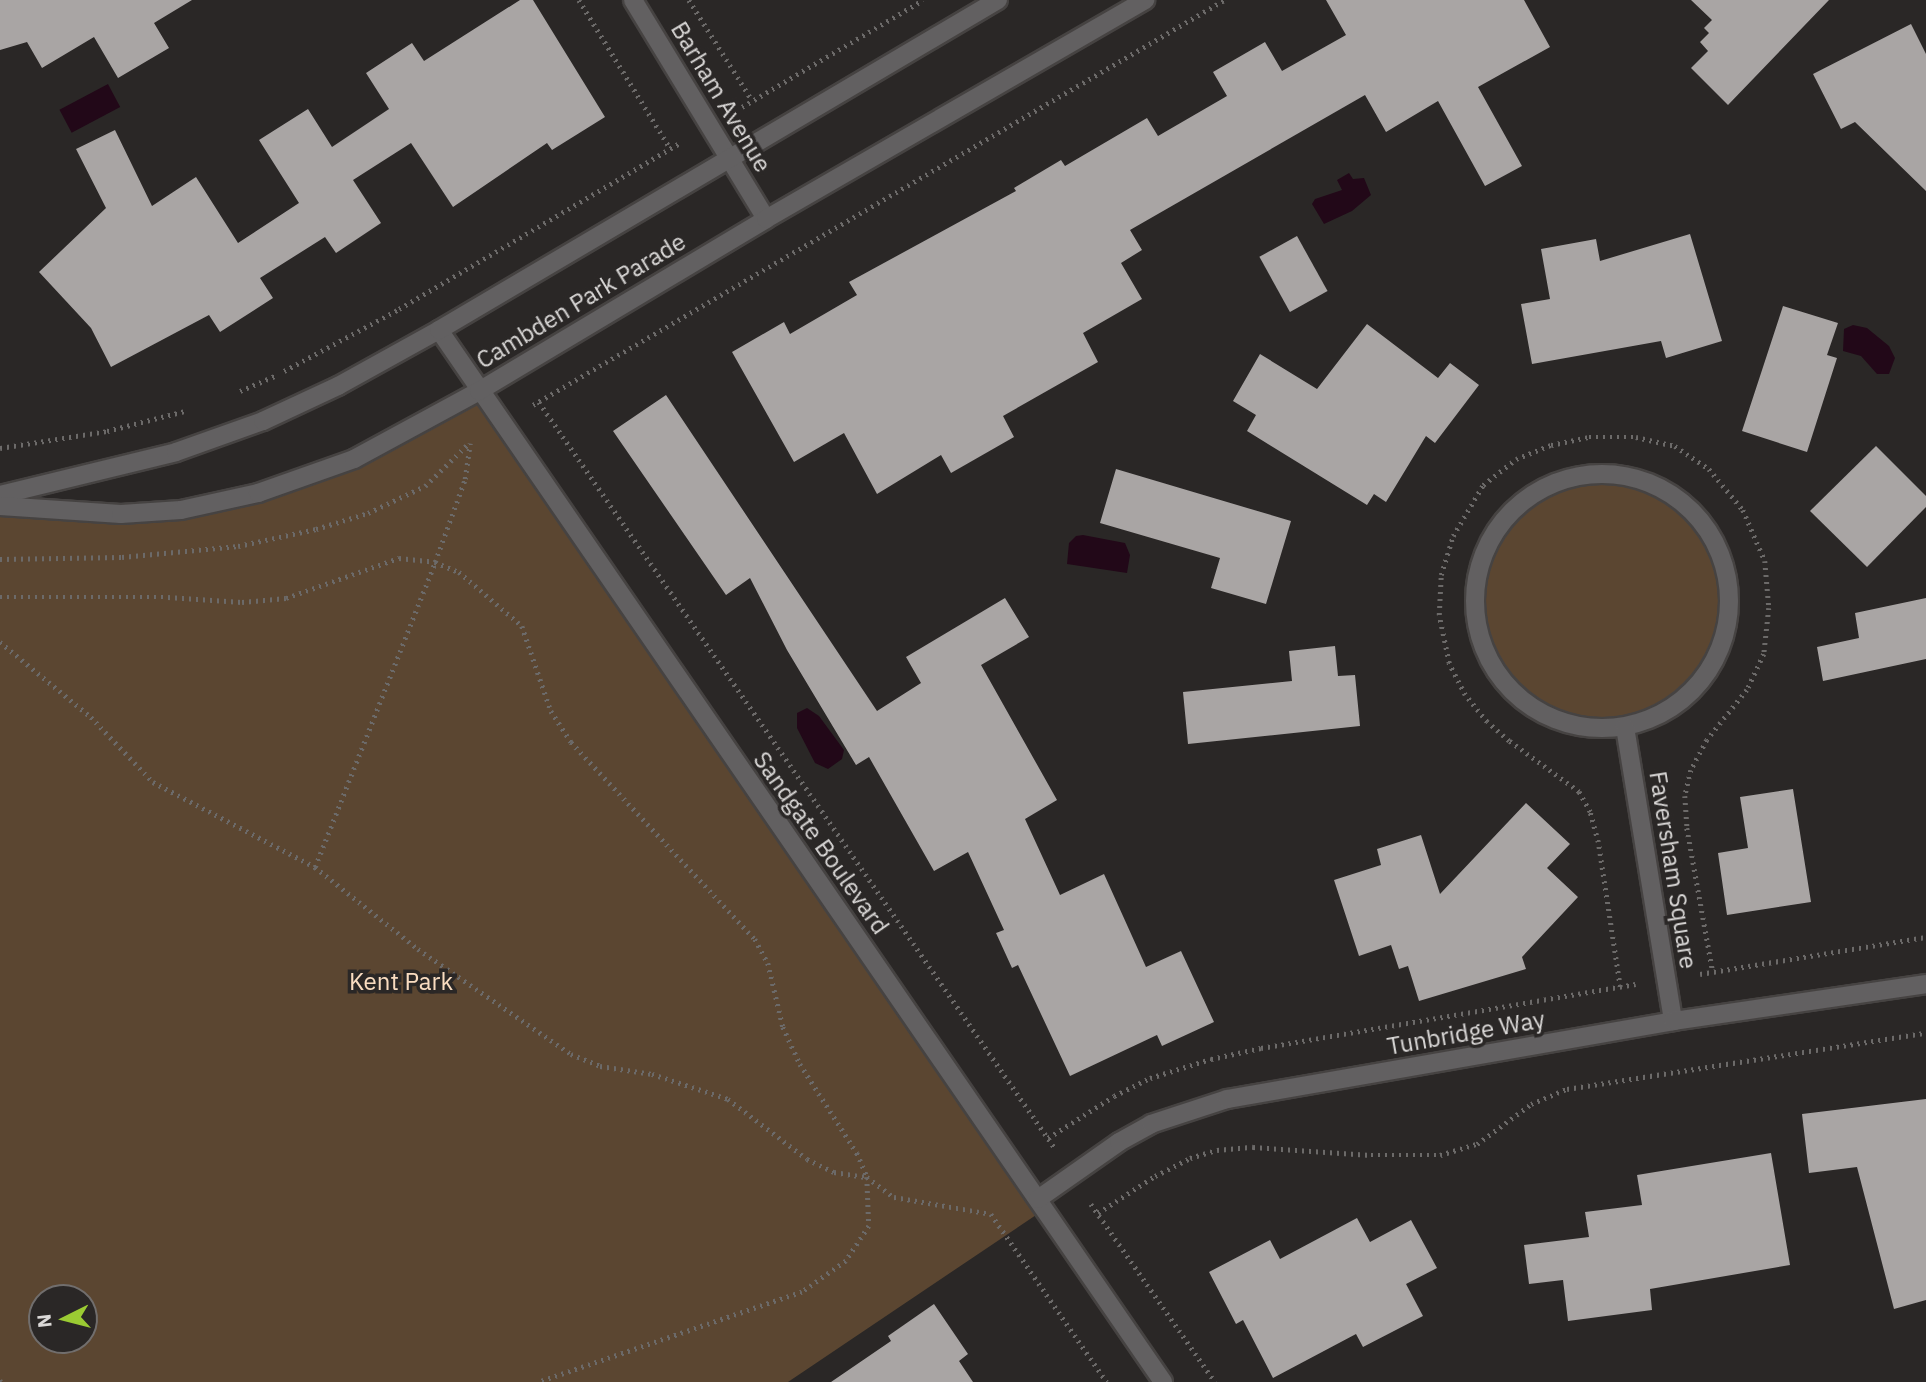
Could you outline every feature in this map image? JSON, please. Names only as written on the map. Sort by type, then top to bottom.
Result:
[{"type":"street","name":"Barham Avenue","points":[[633,0],[766,219]]},
{"type":"street","name":"Cambden Park Parade","points":[[0,495],[176,452],[225,436],[338,386],[439,330],[998,0]]},
{"type":"street","name":"Cambden Park Parade","points":[[0,506],[121,514],[181,510],[220,503],[307,478],[354,459],[479,391],[766,219],[1145,0]]},
{"type":"street","name":"Sandgate Boulevard","points":[[439,330],[1163,1382]]},
{"type":"street","points":[[1617,473],[1656,484],[1689,507],[1697,517],[1714,539],[1728,577],[1729,617],[1716,659],[1694,689],[1662,714],[1625,727],[1581,728],[1538,713],[1504,684],[1482,646],[1473,602],[1480,558],[1502,519],[1536,490],[1577,474],[1617,473]]},
{"type":"street","name":"Faversham Square","points":[[1625,727],[1673,1021]]},
{"type":"street","name":"Tunbridge Way","points":[[1038,1199],[1119,1142],[1151,1124],[1227,1099],[1673,1021],[1926,984]]},
{"type":"path","points":[[579,0],[670,148]]},
{"type":"path","points":[[689,0],[752,100]]},
{"type":"path","points":[[742,107],[923,0]]},
{"type":"path","points":[[533,405],[1224,0]]},
{"type":"path","points":[[230,395],[285,371],[387,316],[681,142]]},
{"type":"path","points":[[539,402],[1055,1148]]},
{"type":"path","points":[[0,448],[107,431],[195,408]]},
{"type":"path","points":[[1620,987],[1598,842],[1590,812],[1579,792],[1508,741],[1487,722],[1465,695],[1449,663],[1439,615],[1441,575],[1453,536],[1483,485],[1516,459],[1551,445],[1589,437],[1636,437],[1675,446],[1709,469],[1743,510],[1765,561],[1769,608],[1764,654],[1747,690],[1690,770],[1685,796],[1713,972]]},
{"type":"path","points":[[316,867],[435,562],[465,479],[470,443]]},
{"type":"path","points":[[0,597],[169,597],[242,602],[286,598],[328,586],[382,562],[418,558],[459,572],[522,626],[547,702],[571,742],[755,940],[768,963],[783,1027],[800,1064],[857,1153],[867,1177],[870,1226],[860,1245],[846,1261],[802,1292],[539,1382]]},
{"type":"path","points":[[0,642],[91,716],[153,782],[316,867],[418,949],[571,1054],[600,1066],[652,1074],[728,1099],[807,1159],[834,1172],[867,1177],[894,1197],[991,1214],[1107,1382]]},
{"type":"path","points":[[1700,974],[1926,937]]},
{"type":"path","points":[[1048,1138],[1150,1078],[1211,1059],[1261,1048],[1637,984]]},
{"type":"path","points":[[1098,1213],[1167,1170],[1191,1158],[1217,1150],[1253,1147],[1371,1156],[1440,1155],[1477,1144],[1531,1104],[1566,1089],[1926,1033]]},
{"type":"path","points":[[1091,1204],[1215,1382]]},
{"type":"green space","name":"Kent Park","points":[[479,391],[1045,1209],[788,1382],[0,1382],[0,506],[121,514],[307,478]]},
{"type":"green space","points":[[1589,474],[1613,474],[1650,483],[1672,495],[1691,511],[1707,530],[1719,552],[1726,576],[1726,626],[1719,650],[1707,672],[1691,691],[1672,707],[1650,719],[1613,728],[1589,728],[1552,719],[1530,707],[1503,682],[1483,650],[1479,638],[1474,613],[1474,589],[1483,552],[1495,530],[1520,503],[1552,483],[1564,479]]},
{"type":"shaded area","points":[[108,84],[120,107],[72,133],[59,110]]},
{"type":"shaded area","points":[[1349,173],[1353,179],[1364,178],[1371,195],[1352,211],[1324,224],[1312,204],[1315,199],[1342,190],[1337,180]]},
{"type":"shaded area","points":[[1853,325],[1867,328],[1889,346],[1895,358],[1889,374],[1877,374],[1861,356],[1843,351],[1844,329]]},
{"type":"shaded area","points":[[1076,536],[1125,543],[1130,555],[1127,573],[1067,564],[1069,543]]},
{"type":"shaded area","points":[[807,708],[819,716],[844,750],[842,759],[828,769],[815,763],[797,728],[797,713]]},
{"type":"building","points":[[0,0],[192,0],[154,23],[169,48],[118,78],[94,37],[42,68],[27,42],[0,50]]},
{"type":"building","points":[[520,0],[533,0],[605,117],[552,150],[547,143],[453,207],[411,143],[353,180],[381,223],[336,253],[325,237],[260,278],[273,298],[220,332],[209,315],[111,367],[91,328],[39,272],[106,208],[76,149],[115,130],[152,206],[196,177],[238,243],[299,203],[259,140],[308,109],[332,147],[389,109],[366,73],[412,43],[424,61]]},
{"type":"building","points":[[1326,0],[1524,0],[1550,47],[1478,87],[1522,166],[1485,186],[1438,101],[1386,132],[1365,95],[1130,230],[1142,250],[1121,263],[1142,299],[1083,333],[1098,362],[1003,416],[1014,437],[951,473],[941,455],[877,494],[844,433],[794,462],[732,352],[784,322],[790,334],[857,295],[849,282],[1016,191],[1014,188],[1061,160],[1065,166],[1147,118],[1158,136],[1227,96],[1213,72],[1265,42],[1282,71],[1346,35]]},
{"type":"building","points":[[1691,0],[1829,0],[1728,105],[1691,68],[1708,51],[1700,42],[1709,33],[1704,28],[1712,20]]},
{"type":"building","points":[[1911,24],[1926,54],[1926,191],[1855,122],[1841,129],[1813,74]]},
{"type":"building","points":[[1690,234],[1722,341],[1666,358],[1661,341],[1532,364],[1521,304],[1550,299],[1541,249],[1596,239],[1600,261]]},
{"type":"building","points":[[1297,236],[1328,291],[1290,312],[1259,257]]},
{"type":"building","points":[[1783,306],[1838,323],[1827,355],[1837,358],[1807,452],[1742,431]]},
{"type":"building","points":[[1367,324],[1438,378],[1450,363],[1479,385],[1435,443],[1426,436],[1386,502],[1374,494],[1367,505],[1247,431],[1256,415],[1233,401],[1260,354],[1317,389]]},
{"type":"building","points":[[666,395],[877,711],[921,683],[906,657],[1005,598],[1029,637],[981,665],[1057,800],[1025,819],[1060,895],[1104,874],[1146,967],[1181,951],[1214,1022],[1162,1046],[1157,1035],[1070,1076],[1018,965],[1012,968],[996,933],[1004,930],[968,852],[934,871],[869,757],[856,765],[787,650],[750,578],[726,595],[613,431]]},
{"type":"building","points":[[1876,446],[1926,496],[1926,507],[1867,567],[1810,511]]},
{"type":"building","points":[[1116,469],[1291,521],[1266,604],[1211,588],[1220,558],[1100,523]]},
{"type":"building","points":[[1926,598],[1926,659],[1823,681],[1817,647],[1859,638],[1855,613]]},
{"type":"building","points":[[1335,646],[1338,676],[1355,675],[1360,726],[1188,744],[1183,692],[1292,681],[1289,651]]},
{"type":"building","points":[[1793,789],[1811,902],[1727,915],[1718,853],[1748,848],[1740,797]]},
{"type":"building","points":[[1526,803],[1570,844],[1547,868],[1578,897],[1522,957],[1526,969],[1419,1001],[1408,966],[1399,969],[1391,945],[1359,956],[1334,880],[1381,865],[1377,849],[1421,835],[1440,894]]},
{"type":"building","points":[[1926,1099],[1926,1300],[1894,1309],[1857,1167],[1809,1173],[1802,1114]]},
{"type":"building","points":[[1771,1153],[1790,1265],[1650,1289],[1652,1310],[1568,1321],[1563,1280],[1529,1284],[1524,1245],[1589,1237],[1585,1212],[1642,1205],[1637,1175]]},
{"type":"building","points":[[1357,1218],[1370,1242],[1411,1220],[1437,1268],[1406,1284],[1423,1316],[1363,1347],[1356,1334],[1273,1378],[1243,1320],[1236,1324],[1209,1272],[1270,1240],[1280,1259]]},
{"type":"building","points":[[934,1304],[968,1354],[959,1361],[973,1382],[831,1382],[891,1341],[888,1336]]}]
